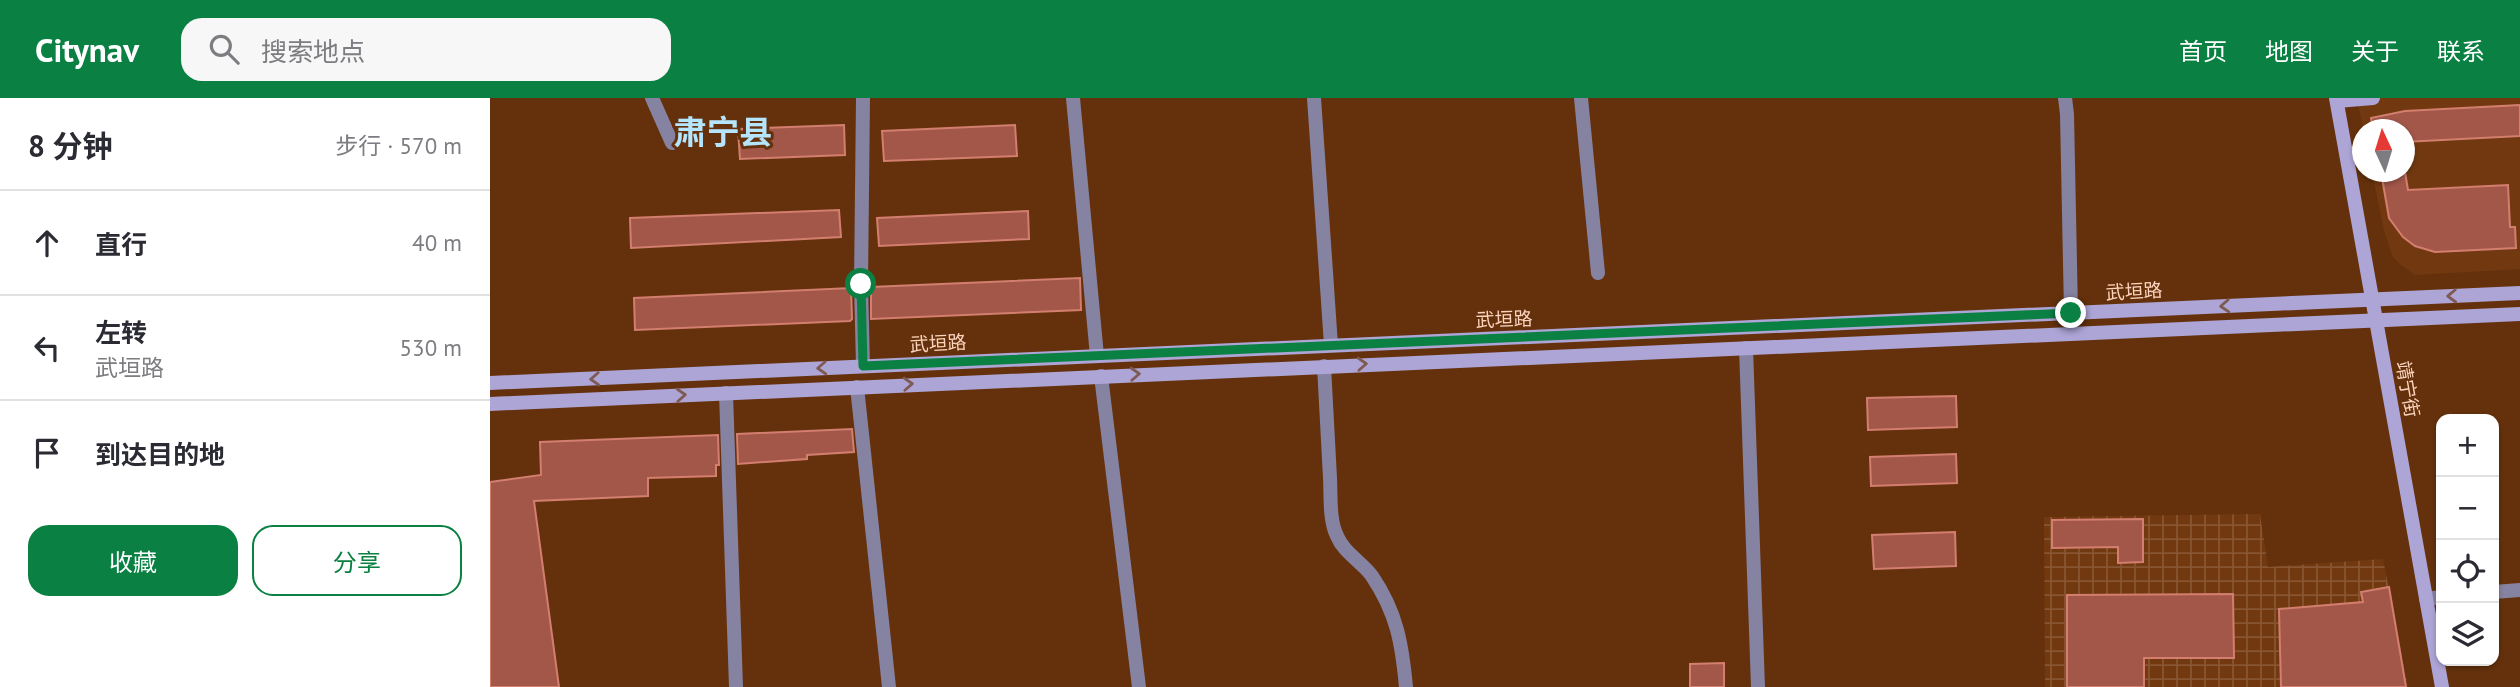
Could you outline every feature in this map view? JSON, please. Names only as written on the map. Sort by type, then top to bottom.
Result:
[{"type":"main road","points":[[2337,99],[2373,98]]},
{"type":"main road","name":"靖宁街","points":[[2337,99],[2442,687]]},
{"type":"main road","name":"武垣路","points":[[490,383],[2520,293]]},
{"type":"main road","name":"武垣路","points":[[490,404],[2520,314]]},
{"type":"street","points":[[652,98],[672,142]]},
{"type":"street","points":[[863,98],[863,366]]},
{"type":"street","points":[[1073,98],[1097,356]]},
{"type":"street","points":[[1314,98],[1331,345]]},
{"type":"street","points":[[1581,98],[1598,273]]},
{"type":"street","points":[[2064,98],[2067,114],[2071,313]]},
{"type":"street","points":[[1746,348],[1758,687]]},
{"type":"street","points":[[1324,366],[1335,534],[1342,546],[1372,576],[1391,612],[1402,646],[1406,687]]},
{"type":"street","points":[[1101,376],[1139,687]]},
{"type":"street","points":[[857,387],[889,687]]},
{"type":"street","points":[[726,393],[736,687]]},
{"type":"street","points":[[2499,592],[2520,590]]},
{"type":"street","points":[[2426,599],[2436,598]]},
{"type":"shaded area","points":[[2357,98],[2520,98],[2520,269],[2415,275],[2401,265],[2393,257],[2384,231],[2374,182],[2415,182],[2415,119],[2361,119]]},
{"type":"shaded area","points":[[2260,514],[2268,567],[2383,559],[2408,687],[2045,687],[2044,517]]},
{"type":"building","points":[[2520,105],[2520,136],[2415,141],[2415,119],[2371,119],[2405,111]]},
{"type":"building","points":[[844,125],[845,155],[740,159],[738,129]]},
{"type":"building","points":[[1015,125],[1017,156],[884,161],[882,131]]},
{"type":"building","points":[[2383,182],[2407,182],[2408,190],[2508,185],[2510,227],[2515,227],[2516,248],[2435,252],[2415,246],[2403,237],[2389,218]]},
{"type":"building","points":[[839,210],[841,237],[631,248],[630,218]]},
{"type":"building","points":[[1028,211],[1029,239],[879,246],[877,218]]},
{"type":"building","points":[[1080,278],[1081,310],[871,319],[871,287]]},
{"type":"building","points":[[851,288],[850,321],[635,330],[634,298]]},
{"type":"building","points":[[1956,396],[1957,427],[1868,430],[1867,398]]},
{"type":"building","points":[[852,429],[854,452],[807,455],[807,459],[738,464],[737,434]]},
{"type":"building","points":[[718,435],[719,465],[716,465],[716,476],[648,478],[648,496],[534,501],[559,687],[490,687],[490,482],[541,475],[540,442]]},
{"type":"building","points":[[1956,454],[1957,483],[1871,486],[1870,457]]},
{"type":"building","points":[[2143,519],[2143,562],[2118,563],[2118,547],[2052,548],[2052,520]]},
{"type":"building","points":[[1955,532],[1956,566],[1874,569],[1872,535]]},
{"type":"building","points":[[2389,587],[2406,687],[2281,687],[2279,609],[2363,602],[2361,592]]},
{"type":"building","points":[[2233,594],[2234,658],[2144,658],[2144,687],[2067,687],[2067,595]]},
{"type":"building","points":[[1724,663],[1724,687],[1690,687],[1690,664]]},
{"type":"district","name":"肃宁县","points":[[723,132]]},
{"type":"route","points":[[861,284],[863,366],[2071,313]]}]
